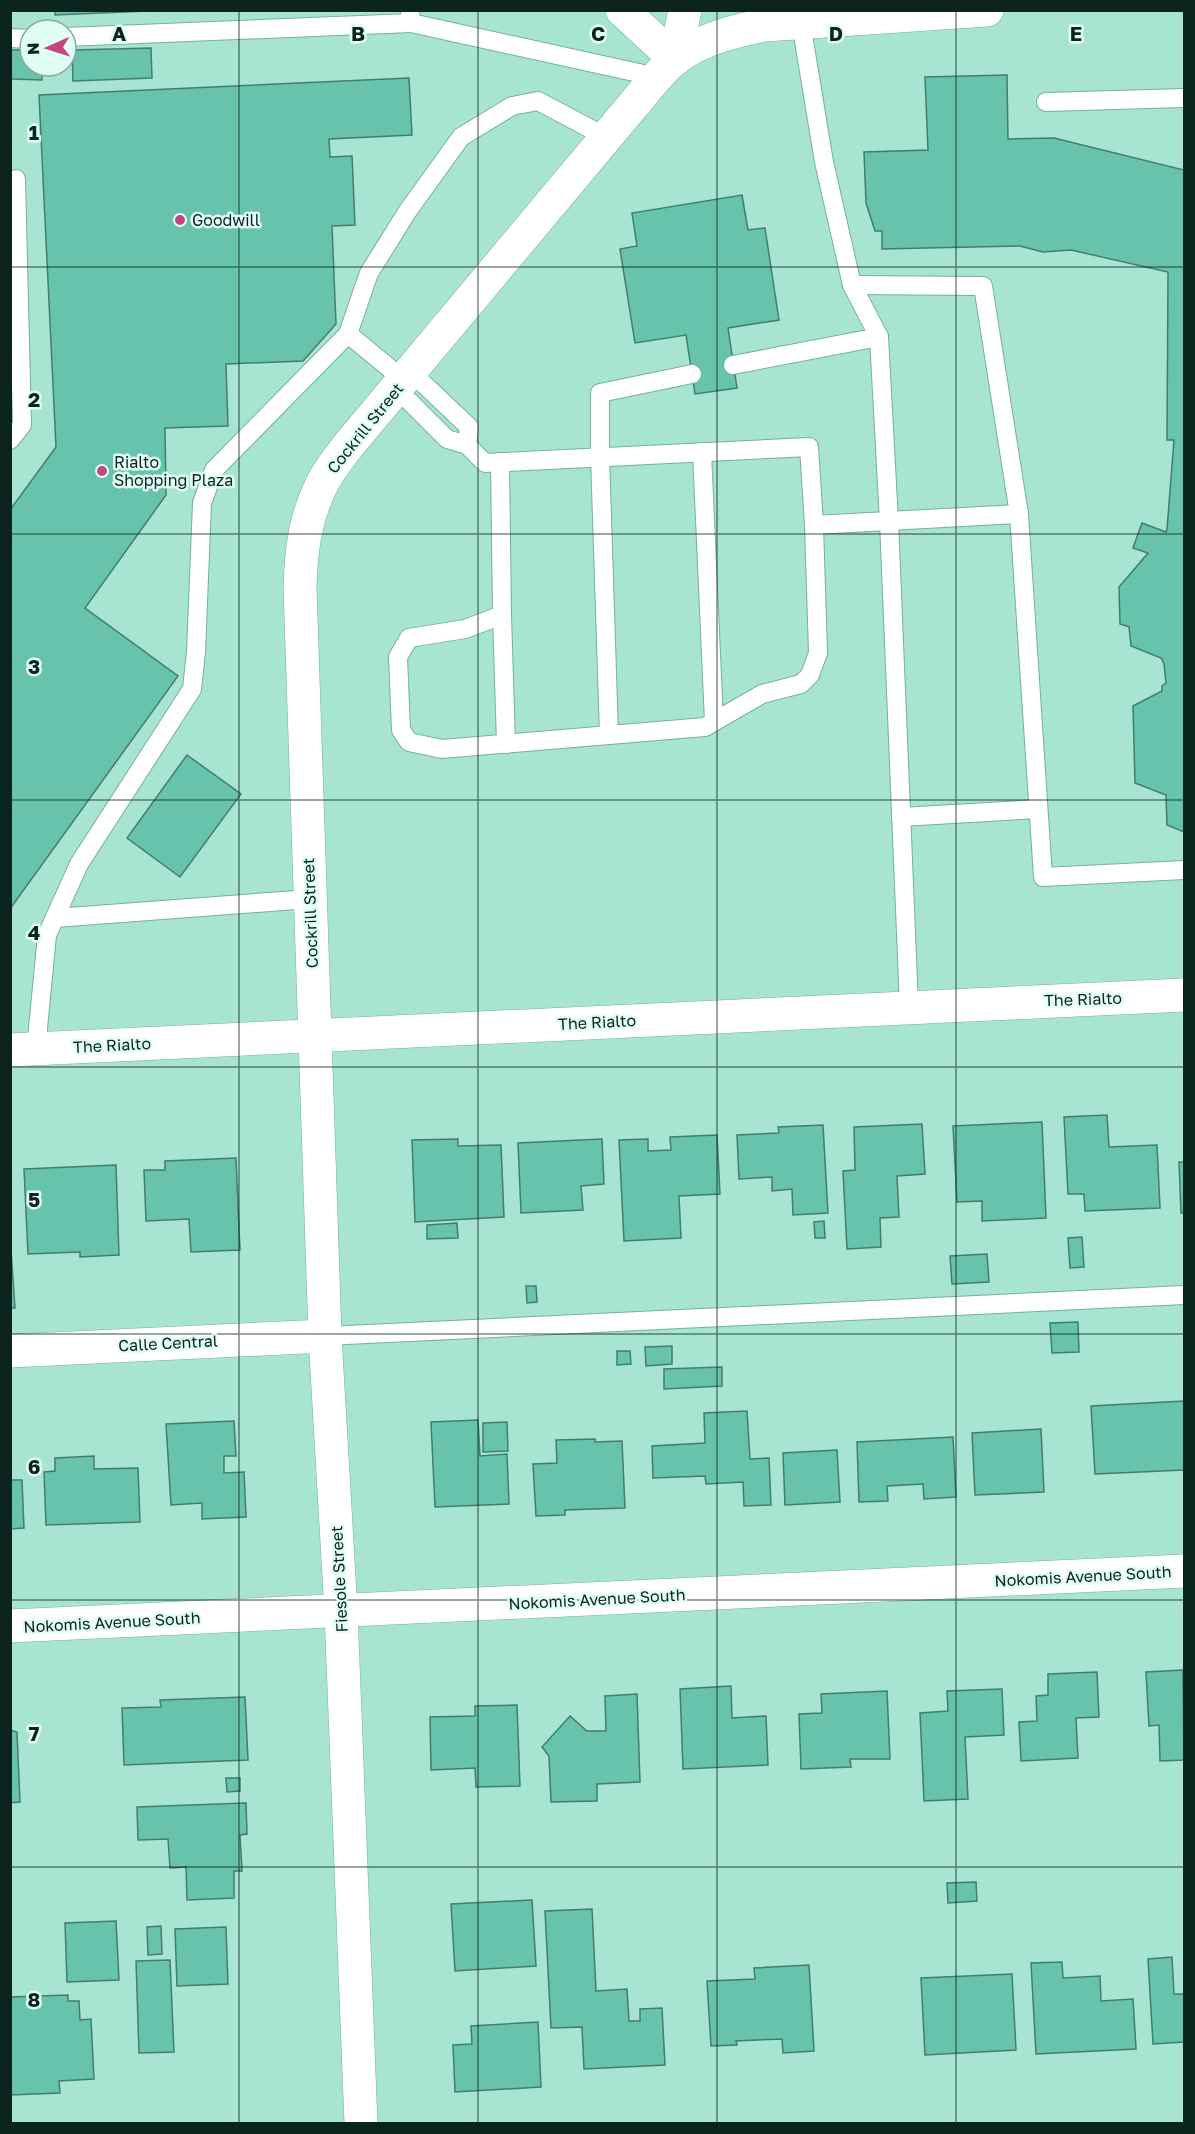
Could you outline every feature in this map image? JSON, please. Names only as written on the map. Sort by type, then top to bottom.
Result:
[{"type":"street","points":[[622,10],[666,68]]},
{"type":"street","name":"Cockrill Street","points":[[666,68],[686,10]]},
{"type":"street","name":"Cockrill Street","points":[[314,1036],[300,588],[301,549],[311,510],[323,480],[347,447],[666,68],[706,41],[733,31],[765,25],[844,15],[987,10]]},
{"type":"street","name":"The Rialto","points":[[23,1049],[909,1006],[1185,995]]},
{"type":"street","name":"Fiesole Street","points":[[314,1036],[325,1336],[341,1611],[361,2124]]},
{"type":"street","name":"Calle Central","points":[[10,1351],[325,1336]]},
{"type":"street","name":"Nokomis Avenue South","points":[[10,1626],[1185,1571]]},
{"type":"lane","points":[[78,36],[410,17],[666,68]]},
{"type":"lane","points":[[801,22],[824,162],[852,285],[879,337],[909,1006]]},
{"type":"lane","points":[[1046,102],[1185,98]]},
{"type":"lane","points":[[23,1049],[47,934],[79,864],[192,689],[196,652],[202,503],[214,470],[348,334],[369,273],[407,212],[461,136],[512,106],[538,101],[606,137]]},
{"type":"lane","points":[[10,440],[22,425],[16,179]]},
{"type":"lane","points":[[852,285],[983,286],[1019,514],[1043,877],[1185,870]]},
{"type":"lane","points":[[348,334],[404,380],[447,439],[467,445],[485,463],[600,447],[702,452],[808,447],[814,525],[818,653],[810,675],[801,684],[762,694],[705,727],[442,749],[409,742],[401,730],[398,657],[409,638],[465,629],[502,615]]},
{"type":"lane","points":[[733,365],[879,337]]},
{"type":"lane","points":[[609,735],[600,393],[692,374]]},
{"type":"lane","points":[[702,452],[714,722]]},
{"type":"lane","points":[[500,462],[506,744]]},
{"type":"lane","points":[[814,525],[1019,514]]},
{"type":"lane","points":[[901,817],[1038,809]]},
{"type":"lane","points":[[55,918],[309,900]]},
{"type":"lane","points":[[325,1336],[1185,1295]]},
{"type":"building","points":[[55,10],[171,10],[55,15]]},
{"type":"building","points":[[151,48],[152,78],[73,81],[73,78],[78,78],[78,50]]},
{"type":"building","points":[[10,50],[18,50],[18,78],[42,78],[42,80],[10,79]]},
{"type":"building","points":[[1007,75],[1008,139],[1054,138],[1184,170],[1184,832],[1167,825],[1166,795],[1135,783],[1133,706],[1162,691],[1162,686],[1166,683],[1161,658],[1131,646],[1129,627],[1120,624],[1119,587],[1148,553],[1133,548],[1142,523],[1166,532],[1167,529],[1174,440],[1167,440],[1168,272],[1071,250],[1043,252],[1020,246],[882,249],[882,231],[875,231],[866,203],[864,152],[928,150],[925,77]]},
{"type":"building","name":"Rialto Shopping Plaza","points":[[409,78],[412,135],[329,139],[330,157],[352,156],[355,225],[332,226],[336,324],[303,361],[226,364],[228,426],[165,428],[166,495],[85,608],[178,676],[10,909],[10,510],[56,447],[39,95]]},
{"type":"building","points":[[742,195],[748,230],[765,228],[779,320],[728,328],[737,388],[695,394],[686,335],[635,343],[620,249],[637,246],[632,213]]},
{"type":"building","points":[[187,755],[241,794],[180,877],[127,838]]},
{"type":"building","points":[[1107,1115],[1109,1147],[1157,1145],[1160,1208],[1085,1211],[1084,1194],[1068,1194],[1064,1117]]},
{"type":"building","points":[[1042,1122],[1046,1218],[982,1221],[982,1201],[957,1202],[953,1126]]},
{"type":"building","points":[[922,1124],[925,1174],[897,1176],[899,1217],[880,1218],[881,1247],[847,1249],[843,1171],[855,1170],[854,1127]]},
{"type":"building","points":[[823,1125],[828,1213],[793,1215],[792,1189],[772,1191],[772,1177],[739,1179],[737,1135],[779,1133],[778,1127]]},
{"type":"building","points":[[717,1135],[720,1194],[679,1196],[681,1238],[624,1241],[619,1140],[648,1139],[648,1151],[671,1150],[670,1137]]},
{"type":"building","points":[[458,1139],[458,1146],[501,1145],[504,1217],[415,1222],[412,1140]]},
{"type":"building","points":[[602,1139],[604,1184],[581,1186],[583,1210],[521,1213],[518,1143]]},
{"type":"building","points":[[236,1158],[240,1250],[191,1252],[189,1219],[146,1221],[144,1170],[165,1170],[165,1161]]},
{"type":"building","points":[[1179,1162],[1184,1162],[1184,1213],[1181,1213]]},
{"type":"building","points":[[116,1165],[119,1255],[80,1257],[80,1252],[28,1254],[24,1169]]},
{"type":"building","points":[[824,1221],[825,1238],[815,1238],[814,1222]]},
{"type":"building","points":[[457,1223],[458,1238],[427,1239],[427,1225]]},
{"type":"building","points":[[10,1235],[15,1308],[10,1308]]},
{"type":"building","points":[[1082,1237],[1084,1267],[1070,1268],[1068,1238]]},
{"type":"building","points":[[987,1254],[989,1282],[952,1284],[950,1256]]},
{"type":"building","points":[[526,1286],[536,1286],[537,1302],[527,1303]]},
{"type":"building","points":[[1078,1322],[1079,1352],[1052,1353],[1050,1323]]},
{"type":"building","points":[[672,1346],[672,1364],[646,1366],[645,1347]]},
{"type":"building","points":[[617,1351],[630,1351],[631,1364],[617,1365]]},
{"type":"building","points":[[722,1367],[722,1386],[664,1389],[664,1369]]},
{"type":"building","points":[[1184,1401],[1184,1470],[1095,1474],[1091,1406]]},
{"type":"building","points":[[747,1411],[750,1459],[769,1458],[771,1505],[744,1506],[743,1482],[706,1484],[705,1476],[653,1478],[652,1446],[705,1443],[704,1413]]},
{"type":"building","points":[[478,1420],[480,1456],[507,1454],[509,1504],[435,1507],[431,1422]]},
{"type":"building","points":[[234,1421],[236,1456],[224,1456],[224,1473],[244,1472],[246,1517],[202,1519],[202,1503],[171,1505],[166,1424]]},
{"type":"building","points":[[507,1422],[508,1451],[483,1452],[483,1423]]},
{"type":"building","points":[[1041,1429],[1044,1492],[975,1495],[972,1433]]},
{"type":"building","points":[[953,1437],[956,1497],[924,1499],[923,1484],[887,1486],[888,1501],[859,1502],[857,1442]]},
{"type":"building","points":[[595,1439],[595,1442],[622,1441],[625,1508],[565,1510],[565,1515],[536,1516],[533,1464],[557,1463],[556,1440]]},
{"type":"building","points":[[837,1450],[840,1502],[785,1505],[783,1453]]},
{"type":"building","points":[[94,1456],[94,1469],[138,1468],[140,1522],[46,1525],[44,1472],[55,1471],[55,1458]]},
{"type":"building","points":[[10,1480],[22,1480],[24,1528],[10,1529]]},
{"type":"building","points":[[1183,1670],[1184,1760],[1160,1761],[1159,1725],[1149,1726],[1146,1672]]},
{"type":"building","points":[[1097,1672],[1099,1717],[1076,1718],[1078,1758],[1021,1761],[1019,1722],[1037,1721],[1036,1696],[1048,1695],[1048,1674]]},
{"type":"building","points":[[731,1686],[732,1718],[766,1716],[768,1765],[683,1769],[680,1689]]},
{"type":"building","points":[[1002,1689],[1004,1735],[965,1737],[968,1799],[924,1801],[920,1713],[948,1711],[947,1691]]},
{"type":"building","points":[[887,1691],[890,1759],[850,1759],[851,1767],[801,1769],[799,1714],[822,1713],[821,1694]]},
{"type":"building","points":[[637,1694],[640,1782],[597,1784],[597,1801],[551,1802],[549,1756],[542,1747],[570,1716],[587,1731],[606,1731],[605,1696]]},
{"type":"building","points":[[245,1697],[248,1760],[124,1765],[122,1708],[161,1707],[160,1700]]},
{"type":"building","points":[[517,1705],[520,1786],[476,1787],[475,1768],[431,1770],[430,1717],[475,1716],[475,1706]]},
{"type":"building","points":[[10,1730],[17,1732],[20,1802],[10,1803]]},
{"type":"building","points":[[226,1778],[240,1778],[240,1791],[227,1792]]},
{"type":"building","points":[[246,1803],[247,1834],[240,1835],[242,1871],[234,1871],[234,1898],[187,1900],[186,1867],[170,1868],[168,1839],[138,1840],[137,1807]]},
{"type":"building","points":[[976,1882],[977,1901],[948,1903],[947,1883]]},
{"type":"building","points":[[532,1900],[536,1966],[455,1971],[451,1904]]},
{"type":"building","points":[[592,1909],[596,1991],[627,1989],[629,2021],[640,2021],[640,2009],[662,2008],[665,2065],[584,2069],[582,2027],[551,2028],[545,1911]]},
{"type":"building","points":[[116,1921],[119,1980],[67,1982],[65,1923]]},
{"type":"building","points":[[161,1926],[162,1954],[148,1955],[147,1927]]},
{"type":"building","points":[[226,1927],[228,1984],[177,1986],[175,1929]]},
{"type":"building","points":[[1172,1957],[1174,1994],[1184,1994],[1184,2042],[1153,2044],[1148,1959]]},
{"type":"building","points":[[170,1960],[174,2052],[139,2053],[136,1961]]},
{"type":"building","points":[[1062,1962],[1063,1978],[1100,1976],[1101,2001],[1133,1999],[1136,2049],[1036,2054],[1031,1963]]},
{"type":"building","points":[[809,1965],[814,2051],[783,2053],[782,2039],[736,2041],[737,2045],[711,2046],[707,1981],[755,1979],[754,1968]]},
{"type":"building","points":[[1012,1974],[1016,2050],[925,2055],[921,1978]]},
{"type":"building","points":[[68,1995],[68,2001],[79,2001],[80,2020],[91,2019],[94,2079],[59,2081],[60,2093],[10,2095],[10,1997]]},
{"type":"building","points":[[538,2022],[541,2087],[455,2092],[453,2045],[472,2044],[471,2026]]},
{"type":"place","name":"Goodwill","points":[[180,220]]},
{"type":"place","name":"Rialto Shopping Plaza","points":[[102,471]]}]
